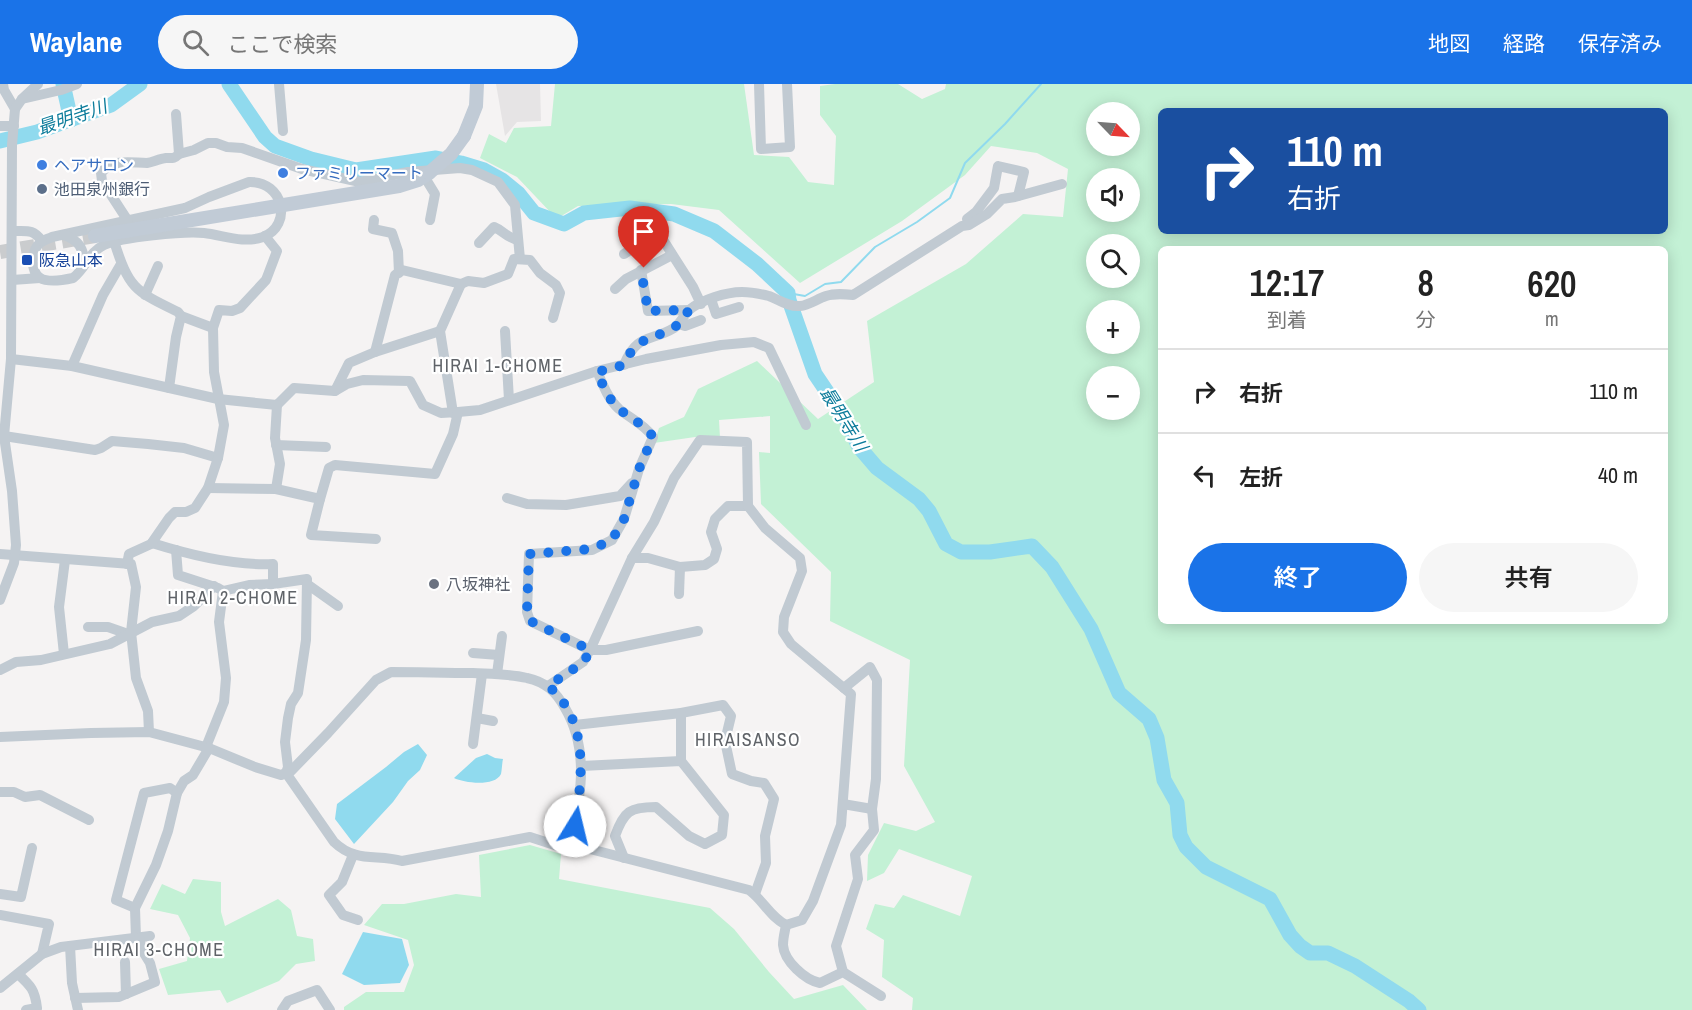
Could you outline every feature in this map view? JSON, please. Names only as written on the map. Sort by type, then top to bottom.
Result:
[{"type":"street","points":[[3,84],[15,109]]},
{"type":"street","points":[[0,600],[15,555],[16,545],[12,491],[2,437],[11,359],[12,145],[15,109],[38,84]]},
{"type":"street","points":[[22,99],[77,84]]},
{"type":"street","points":[[279,84],[283,131]]},
{"type":"street","points":[[95,236],[399,186],[426,175],[451,154],[465,136],[476,106],[477,84]]},
{"type":"street","points":[[759,84],[761,149],[790,147],[787,84]]},
{"type":"street","points":[[176,114],[179,154]]},
{"type":"street","points":[[0,126],[14,128]]},
{"type":"street","points":[[128,221],[102,181],[101,173],[105,168],[121,162],[150,163],[163,158],[175,158],[179,154],[208,143],[216,143],[227,147],[242,148],[302,170],[360,182],[408,172],[459,168],[472,170],[498,182],[515,204],[520,259]]},
{"type":"street","points":[[962,226],[994,188],[998,166],[1024,172],[1018,196]]},
{"type":"street","points":[[426,175],[435,194],[430,220]]},
{"type":"street","points":[[12,280],[73,278],[95,250],[114,242],[179,233],[204,233],[249,240],[265,236],[277,224],[282,205],[271,188],[256,182],[249,182],[186,208],[64,235],[42,242],[35,250],[33,260],[35,271],[40,278]]},
{"type":"street","points":[[641,270],[648,311],[689,310],[739,292],[749,292],[794,306],[803,306],[835,294],[853,295],[962,226],[969,225],[987,214],[1002,199],[1062,184]]},
{"type":"street","points":[[374,220],[373,230],[392,233],[398,251],[399,273]]},
{"type":"street","points":[[479,243],[489,226],[499,229],[508,238],[518,240]]},
{"type":"street","points":[[13,231],[31,231],[42,242]]},
{"type":"street","points":[[624,254],[647,239],[660,234],[693,287],[716,314],[739,307]]},
{"type":"street","points":[[64,235],[72,238],[81,246],[84,264]]},
{"type":"street","points":[[127,564],[129,554],[153,543],[175,512],[186,512],[195,508],[208,488],[218,458],[224,425],[214,372],[213,328],[219,310],[232,311],[240,308],[266,280],[277,251],[265,236]]},
{"type":"street","points":[[114,242],[129,281],[145,296],[178,312],[181,316],[213,328]]},
{"type":"street","points":[[615,289],[641,270],[672,255]]},
{"type":"street","points":[[375,352],[395,275],[402,270],[461,284],[468,281],[484,283],[508,274],[514,259],[530,260],[540,273],[556,285],[560,293],[553,318]]},
{"type":"street","points":[[72,366],[103,295],[121,264]]},
{"type":"street","points":[[145,296],[158,266]]},
{"type":"street","points":[[376,538],[311,535],[329,468],[334,465],[435,474],[453,434],[455,412],[440,331],[461,284]]},
{"type":"street","points":[[624,365],[640,341],[679,324],[689,310]]},
{"type":"street","points":[[169,388],[181,316]]},
{"type":"street","points":[[679,324],[685,326],[701,320]]},
{"type":"street","points":[[335,391],[349,363],[440,331]]},
{"type":"street","points":[[505,331],[509,400]]},
{"type":"street","points":[[276,489],[280,464],[276,445],[277,405],[294,388],[335,391],[347,384],[363,380],[410,381],[423,405],[441,413],[480,410],[624,365],[721,345],[754,342],[769,348],[806,425]]},
{"type":"street","points":[[11,359],[72,366],[218,399],[277,405]]},
{"type":"street","points":[[597,372],[608,396],[618,408],[638,421],[653,437],[636,478],[624,519],[612,540],[592,549],[529,554],[527,612],[530,621],[590,650],[606,650],[699,631]]},
{"type":"street","points":[[2,437],[49,441],[95,450],[112,441],[148,444],[184,448],[218,458]]},
{"type":"street","points":[[548,686],[584,662],[632,558],[654,522],[674,478],[700,440],[747,442],[748,506],[765,528],[800,558],[802,571],[784,617],[783,632],[791,644],[851,694],[841,825],[813,901],[802,920],[786,925]]},
{"type":"street","points":[[276,445],[326,447]]},
{"type":"street","points":[[507,498],[527,504],[553,505],[609,499],[620,496],[636,478]]},
{"type":"street","points":[[208,488],[276,489],[320,499]]},
{"type":"street","points":[[632,558],[648,558],[680,567],[705,565],[714,559],[717,549],[711,532],[715,519],[728,506],[748,506]]},
{"type":"street","points":[[153,543],[250,565],[273,564],[273,584]]},
{"type":"street","points":[[176,550],[178,575],[219,589],[307,579],[306,640],[298,693],[291,704],[288,718],[285,742],[288,767],[286,773]]},
{"type":"street","points":[[0,554],[131,564],[136,587],[129,633],[136,678],[148,711],[149,732]]},
{"type":"street","points":[[64,560],[59,607],[64,654]]},
{"type":"street","points":[[680,567],[680,594]]},
{"type":"street","points":[[307,584],[338,606]]},
{"type":"street","points":[[0,670],[16,662],[41,660],[110,644],[152,622],[179,616],[219,589]]},
{"type":"street","points":[[75,998],[118,997],[155,981],[150,963],[142,950],[142,937],[135,908],[156,864],[168,831],[177,793],[184,781],[193,775],[207,748],[224,702],[226,678],[219,622],[219,589]]},
{"type":"street","points":[[88,627],[108,627],[129,633]]},
{"type":"street","points":[[497,674],[502,636]]},
{"type":"street","points":[[473,653],[499,655]]},
{"type":"street","points":[[844,688],[870,667],[878,680],[876,779],[872,809],[874,830],[855,855],[858,879],[837,946],[843,972],[881,996]]},
{"type":"street","points":[[0,737],[149,732],[207,748],[281,775],[291,771],[328,734],[368,688],[382,676],[391,672],[497,674],[528,678],[548,686],[558,694],[575,725],[582,766],[569,849]]},
{"type":"street","points":[[473,744],[482,674]]},
{"type":"street","points":[[575,725],[681,713],[723,705],[731,716],[725,741],[732,774],[764,783],[774,799],[765,836],[766,863],[755,894]]},
{"type":"street","points":[[624,858],[615,836],[622,817],[636,807],[656,807],[689,836],[705,844],[722,835],[724,815],[681,761],[681,713]]},
{"type":"street","points":[[477,718],[493,721]]},
{"type":"street","points":[[582,766],[681,761]]},
{"type":"street","points":[[286,773],[334,842],[353,855],[402,861],[530,837],[569,849],[590,849],[749,890],[755,894],[771,915],[786,925]]},
{"type":"street","points":[[135,908],[116,900],[144,793],[170,788],[177,793]]},
{"type":"street","points":[[0,792],[14,792],[25,797],[40,795],[89,820]]},
{"type":"street","points":[[843,804],[872,809]]},
{"type":"street","points":[[0,894],[21,897],[32,848]]},
{"type":"street","points":[[353,855],[342,882],[329,895],[343,915],[358,920]]},
{"type":"street","points":[[0,915],[48,924],[42,954]]},
{"type":"street","points":[[786,925],[783,945],[785,954],[808,979],[820,983],[843,972]]},
{"type":"street","points":[[0,988],[42,954],[70,946],[142,937]]},
{"type":"street","points":[[70,946],[72,983],[78,1010]]},
{"type":"street","points":[[125,962],[126,994]]},
{"type":"street","points":[[18,974],[36,994],[37,1008],[26,1010]]},
{"type":"street","points":[[282,1010],[288,1002],[317,990],[330,1010]]},
{"type":"shaded area","points":[[496,84],[540,84],[541,121],[517,122],[505,136]]},
{"type":"green space","points":[[555,84],[744,84],[754,155],[789,157],[808,182],[834,185],[836,136],[820,115],[820,86],[835,84],[898,84],[922,99],[945,89],[946,84],[1692,84],[1692,1010],[912,1010],[913,998],[882,977],[884,940],[866,929],[875,904],[894,908],[903,895],[960,916],[972,876],[899,849],[884,873],[867,881],[868,855],[884,823],[916,831],[935,822],[904,766],[910,660],[830,621],[831,572],[761,504],[759,452],[770,453],[770,416],[719,420],[720,438],[695,437],[654,443],[659,428],[684,417],[698,389],[757,361],[818,419],[874,382],[867,321],[966,264],[1023,214],[1063,217],[1068,169],[1037,153],[991,146],[965,175],[902,221],[800,283],[719,210],[671,204],[578,206],[563,215],[554,216],[517,177],[480,158],[489,134],[506,143],[514,128],[551,126]]},
{"type":"green space","points":[[530,845],[561,854],[559,879],[710,908],[734,929],[794,999],[843,985],[867,1010],[344,1010],[344,1007],[366,992],[404,992],[414,965],[408,940],[364,925],[382,904],[404,904],[456,894],[481,897],[479,855]]},
{"type":"green space","points":[[193,879],[221,882],[221,912],[225,926],[278,899],[291,910],[297,936],[313,939],[315,961],[296,964],[279,981],[227,1003],[220,990],[168,995],[159,969],[187,961],[190,938],[178,915],[150,909],[162,884],[185,894]]},
{"type":"water","points":[[418,744],[427,755],[420,770],[354,844],[335,819],[337,804],[404,752]]},
{"type":"water","points":[[487,754],[503,759],[501,774],[498,778],[479,783],[454,778],[476,758]]},
{"type":"water","points":[[363,932],[402,939],[409,965],[400,983],[364,985],[342,974]]},
{"type":"waterway","points":[[63,84],[71,120]]},
{"type":"waterway","name":"最明寺川","points":[[0,141],[37,132],[111,105],[140,84]]},
{"type":"waterway","name":"最明寺川","points":[[229,84],[265,137],[275,146],[311,159],[356,170],[436,158],[461,163],[484,170],[502,180],[518,193],[534,213],[564,224],[584,213],[630,208],[674,214],[714,231],[757,264],[788,293],[815,374],[846,420],[859,447],[877,468],[919,499],[929,511],[946,544],[961,552],[990,552],[1032,546],[1052,567],[1091,629],[1119,693],[1149,719],[1157,738],[1164,780],[1177,803],[1180,835],[1186,847],[1206,867],[1270,899],[1290,935],[1310,953],[1328,953],[1355,966],[1419,1010]]},
{"type":"waterway","points":[[788,293],[805,296],[825,284],[841,282],[875,247],[917,222],[950,198],[965,163],[1041,84]]},
{"type":"tunnel","points":[[0,252],[95,236]]},
{"type":"place","name":"ヘアサロン","points":[[42,165]]},
{"type":"place","name":"ファミリーマート","points":[[283,173]]},
{"type":"place","name":"池田泉州銀行","points":[[42,189]]},
{"type":"place","name":"阪急山本","points":[[27,260]]},
{"type":"place","name":"八坂神社","points":[[434,584]]},
{"type":"district","name":"HIRAI 1-CHOME","points":[[498,365]]},
{"type":"district","name":"HIRAI 2-CHOME","points":[[233,597]]},
{"type":"district","name":"HIRAISANSO","points":[[748,739]]},
{"type":"district","name":"HIRAI 3-CHOME","points":[[159,949]]},
{"type":"route","points":[[575,826],[582,766],[575,725],[558,694],[548,686],[584,662],[590,650],[548,632],[530,621],[527,612],[529,554],[592,549],[612,540],[624,519],[639,469],[653,437],[638,421],[618,408],[608,396],[597,372],[624,365],[640,341],[679,324],[689,310],[648,311],[641,270],[644,268]]}]
